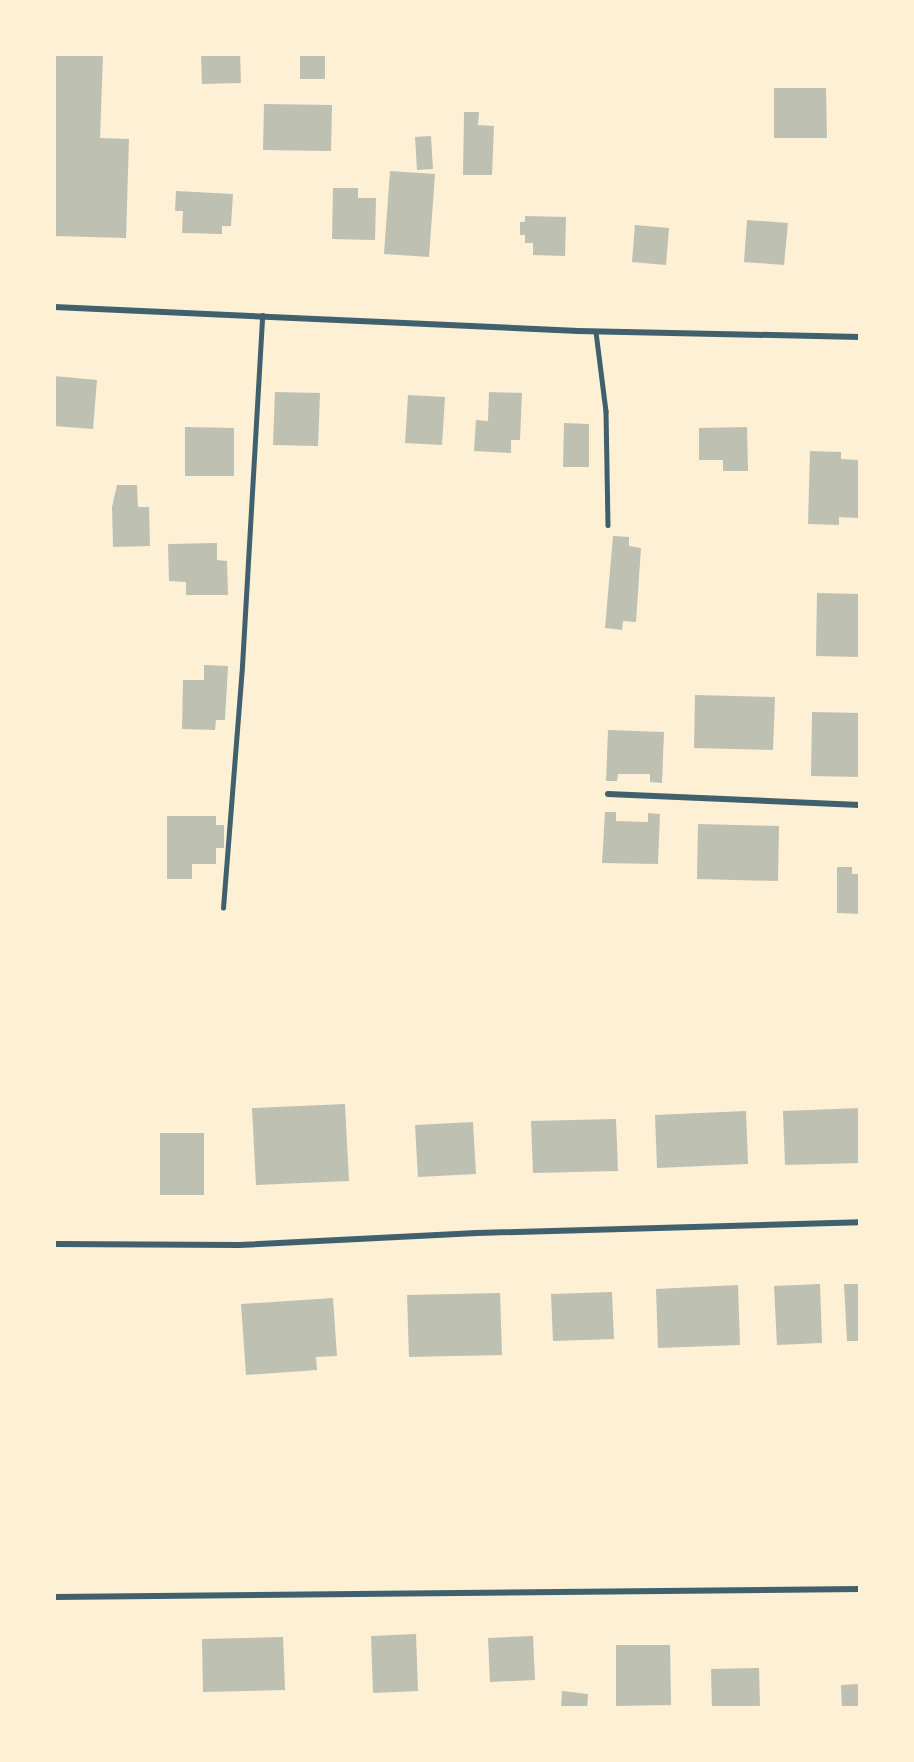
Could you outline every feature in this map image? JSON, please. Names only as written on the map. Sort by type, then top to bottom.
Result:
[{"type":"street","points":[[54,307],[596,332],[860,337]]},
{"type":"street","points":[[608,794],[860,805]]},
{"type":"street","points":[[54,1244],[239,1245],[477,1233],[860,1222]]},
{"type":"street","points":[[54,1597],[860,1589]]},
{"type":"lane","points":[[223,908],[242,666],[262,316]]},
{"type":"lane","points":[[596,332],[606,411],[608,525]]},
{"type":"building","points":[[54,54],[103,54],[100,138],[129,139],[126,238],[54,236]]},
{"type":"building","points":[[201,54],[240,54],[241,83],[202,84]]},
{"type":"building","points":[[300,54],[325,54],[325,79],[300,79]]},
{"type":"building","points":[[774,88],[826,88],[827,138],[774,138]]},
{"type":"building","points":[[264,104],[332,105],[331,151],[263,150]]},
{"type":"building","points":[[464,112],[479,112],[478,125],[494,126],[492,175],[463,175]]},
{"type":"building","points":[[431,136],[433,169],[417,170],[415,137]]},
{"type":"building","points":[[390,171],[435,174],[429,257],[384,254]]},
{"type":"building","points":[[333,188],[358,188],[358,198],[376,198],[375,240],[332,239]]},
{"type":"building","points":[[176,191],[233,194],[231,226],[222,226],[222,234],[182,233],[183,211],[175,211]]},
{"type":"building","points":[[525,216],[566,217],[565,256],[533,255],[533,243],[525,243],[525,235],[520,235],[520,222],[525,222]]},
{"type":"building","points":[[747,220],[788,223],[784,265],[744,262]]},
{"type":"building","points":[[635,225],[669,228],[666,265],[632,262]]},
{"type":"building","points":[[54,376],[97,380],[93,429],[54,426]]},
{"type":"building","points":[[275,392],[320,393],[318,446],[273,445]]},
{"type":"building","points":[[489,392],[522,393],[520,440],[511,440],[511,453],[474,451],[476,420],[488,421]]},
{"type":"building","points":[[408,395],[445,397],[442,445],[405,443]]},
{"type":"building","points":[[564,423],[589,424],[589,467],[563,467]]},
{"type":"building","points":[[185,427],[234,428],[234,476],[185,476]]},
{"type":"building","points":[[747,427],[748,471],[723,471],[723,460],[699,460],[699,428]]},
{"type":"building","points":[[810,451],[841,452],[841,459],[859,460],[858,518],[839,517],[839,525],[808,524]]},
{"type":"building","points":[[117,485],[137,485],[138,507],[149,507],[150,546],[113,547],[112,507]]},
{"type":"building","points":[[613,536],[629,537],[629,546],[641,548],[636,622],[623,621],[622,630],[605,628]]},
{"type":"building","points":[[217,543],[217,560],[227,561],[228,595],[186,595],[186,582],[169,581],[168,544]]},
{"type":"building","points":[[817,593],[860,594],[860,657],[816,656]]},
{"type":"building","points":[[204,665],[228,666],[225,720],[216,720],[215,730],[182,729],[183,680],[204,680]]},
{"type":"building","points":[[695,695],[775,697],[773,750],[694,748]]},
{"type":"building","points":[[812,712],[860,713],[859,777],[811,776]]},
{"type":"building","points":[[608,730],[664,732],[662,783],[650,782],[650,774],[618,774],[617,781],[606,781]]},
{"type":"building","points":[[605,812],[616,812],[616,821],[648,822],[648,813],[660,814],[658,864],[602,863]]},
{"type":"building","points":[[167,816],[216,816],[216,825],[224,825],[224,848],[216,848],[216,864],[192,864],[192,879],[167,879]]},
{"type":"building","points":[[698,824],[779,826],[778,881],[697,879]]},
{"type":"building","points":[[837,867],[852,867],[852,874],[860,874],[860,914],[837,913]]},
{"type":"building","points":[[345,1104],[349,1181],[256,1185],[252,1108]]},
{"type":"building","points":[[860,1108],[860,1163],[785,1165],[783,1111]]},
{"type":"building","points":[[746,1111],[748,1164],[657,1168],[655,1115]]},
{"type":"building","points":[[616,1119],[618,1171],[533,1173],[531,1121]]},
{"type":"building","points":[[473,1122],[476,1174],[418,1177],[415,1125]]},
{"type":"building","points":[[160,1133],[204,1133],[204,1195],[160,1195]]},
{"type":"building","points":[[820,1284],[822,1343],[777,1345],[774,1286]]},
{"type":"building","points":[[844,1284],[860,1284],[860,1341],[847,1341]]},
{"type":"building","points":[[738,1285],[740,1345],[658,1348],[656,1289]]},
{"type":"building","points":[[612,1292],[614,1339],[553,1341],[551,1294]]},
{"type":"building","points":[[500,1293],[502,1355],[409,1357],[407,1295]]},
{"type":"building","points":[[333,1298],[337,1356],[316,1357],[317,1370],[246,1375],[241,1304]]},
{"type":"building","points":[[416,1634],[418,1691],[373,1693],[371,1636]]},
{"type":"building","points":[[533,1636],[535,1680],[490,1682],[488,1638]]},
{"type":"building","points":[[283,1637],[285,1690],[203,1692],[202,1639]]},
{"type":"building","points":[[616,1645],[670,1645],[671,1705],[616,1706]]},
{"type":"building","points":[[759,1668],[760,1708],[712,1708],[711,1669]]},
{"type":"building","points":[[860,1684],[860,1708],[842,1708],[841,1685]]},
{"type":"building","points":[[562,1691],[588,1694],[587,1708],[561,1708]]}]
